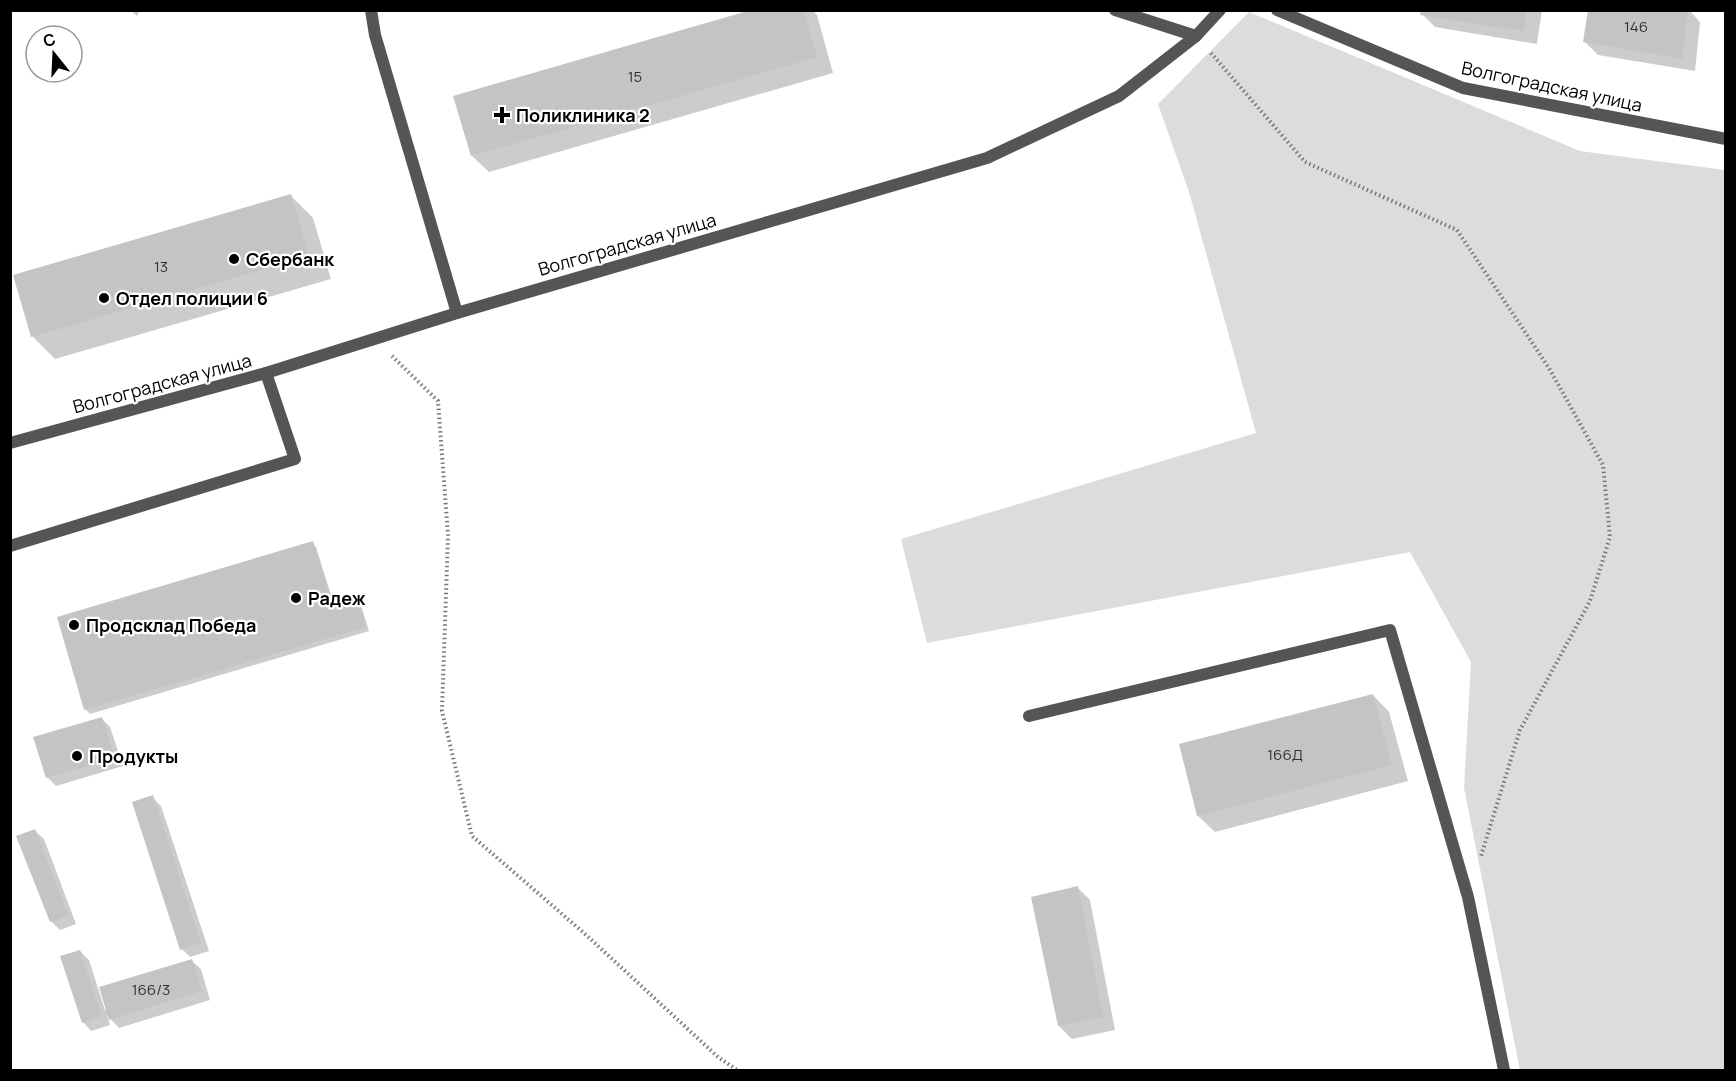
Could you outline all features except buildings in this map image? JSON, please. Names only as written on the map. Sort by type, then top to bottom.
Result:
[{"type":"street","points":[[371,10],[375,35],[456,313]]},
{"type":"street","points":[[1115,10],[1196,36]]},
{"type":"street","name":"Волгоградская улица","points":[[10,443],[266,373],[456,313],[987,158],[1119,96],[1196,36],[1220,10]]},
{"type":"street","name":"Волгоградская улица","points":[[1277,10],[1463,88],[1725,139]]},
{"type":"street","points":[[10,546],[295,459],[266,373]]},
{"type":"street","points":[[1029,716],[1390,630],[1468,897],[1504,1071]]},
{"type":"path","points":[[1196,36],[1305,162],[1457,230],[1549,368],[1603,465],[1610,537],[1590,602],[1520,730],[1468,897]]},
{"type":"path","points":[[374,339],[438,401],[448,535],[442,711],[472,836],[584,933],[718,1057],[737,1071]]},
{"type":"shaded area","points":[[1249,12],[1580,151],[1725,170],[1725,1070],[1520,1070],[1464,788],[1471,662],[1410,552],[927,643],[901,539],[1256,433],[1189,192],[1158,104]]},
{"type":"place","name":"Поликлиника 2","points":[[502,115]]},
{"type":"place","name":"Сбербанк","points":[[234,259]]},
{"type":"place","name":"Отдел полиции 6","points":[[104,298]]},
{"type":"place","name":"Радеж","points":[[296,598]]},
{"type":"place","name":"Продсклад Победа","points":[[74,625]]},
{"type":"place","name":"Продукты","points":[[77,756]]}]
